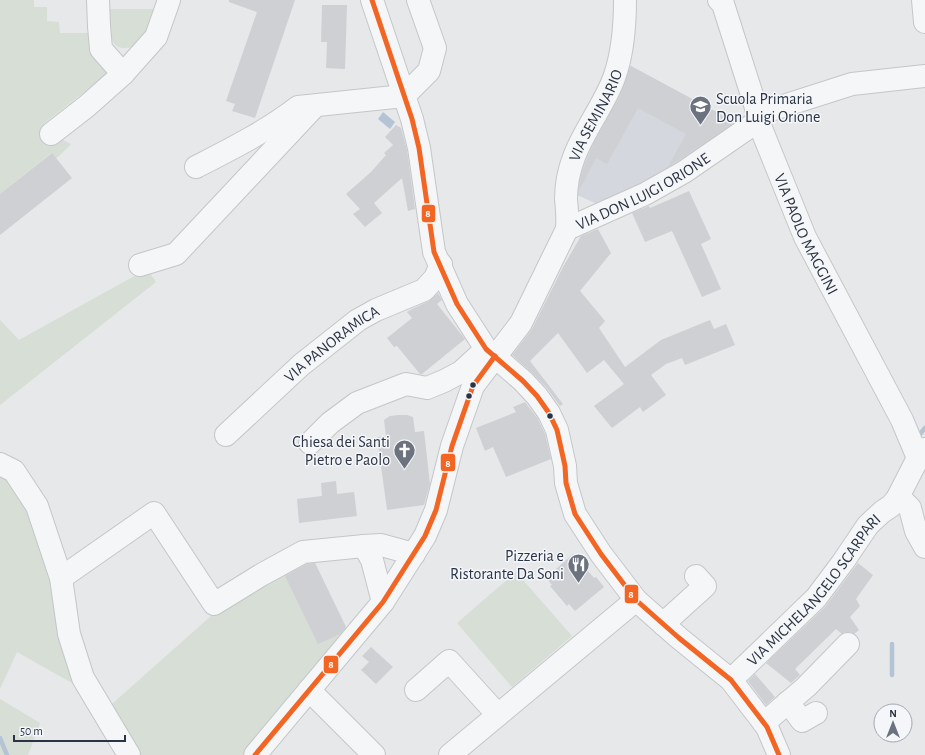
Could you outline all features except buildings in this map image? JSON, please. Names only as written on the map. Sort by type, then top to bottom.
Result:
[{"type":"street","points":[[98,0],[101,49],[124,74]]},
{"type":"street","points":[[51,134],[87,106],[124,74],[156,36],[169,0]]},
{"type":"street","points":[[372,0],[404,96],[420,153],[434,252],[441,264],[457,304],[487,348],[537,396],[549,413],[557,430],[565,466],[566,483],[575,514],[601,554],[636,600],[678,638],[731,680],[764,723],[779,755]]},
{"type":"street","points":[[196,167],[237,146],[298,107],[404,96],[429,71],[435,48],[418,0]]},
{"type":"street","name":"VIA SEMINARIO","points":[[567,229],[568,218],[566,191],[570,170],[574,157],[614,79],[621,56],[625,24],[625,0]]},
{"type":"street","name":"VIA PAOLO MAGGINI","points":[[719,0],[722,4],[758,118],[805,237],[902,420],[923,456]]},
{"type":"street","points":[[923,0],[925,22]]},
{"type":"street","name":"VIA DON LUIGI ORIONE","points":[[487,348],[522,323],[567,229],[645,194],[684,172],[758,118],[852,84],[925,76]]},
{"type":"street","points":[[140,266],[176,254],[317,105]]},
{"type":"street","name":"VIA PANORAMICA","points":[[226,435],[300,365],[358,320],[376,310],[424,290],[435,278],[441,264]]},
{"type":"street","points":[[310,443],[330,423],[357,403],[406,384],[427,388],[444,381],[461,372],[487,348]]},
{"type":"street","points":[[255,755],[383,602],[425,536],[436,510],[452,446],[487,348]]},
{"type":"street","points":[[923,456],[921,479],[903,504],[925,547]]},
{"type":"street","points":[[0,464],[14,471],[37,506],[60,578],[69,634],[83,678],[129,755]]},
{"type":"street","name":"VIA MICHELANGELO SCARPARI","points":[[731,680],[816,598],[868,525],[891,506],[903,504]]},
{"type":"street","points":[[60,578],[154,513],[214,604],[261,575],[303,552],[381,545],[414,554]]},
{"type":"street","points":[[364,546],[372,560],[383,602]]},
{"type":"street","points":[[663,624],[705,586],[696,576]]},
{"type":"street","points":[[450,755],[636,600]]},
{"type":"street","points":[[764,723],[848,644]]},
{"type":"street","points":[[416,690],[449,661],[498,715]]},
{"type":"street","points":[[309,690],[374,755]]},
{"type":"street","points":[[788,702],[802,721],[816,714]]},
{"type":"shaded area","points":[[0,0],[34,0],[34,7],[47,7],[47,21],[59,22],[60,33],[92,33],[109,67],[106,75],[43,124],[51,134],[71,144],[56,159],[51,153],[0,194]]},
{"type":"shaded area","points":[[110,9],[155,9],[141,41],[134,46],[125,48],[119,47],[112,39],[110,33]]},
{"type":"shaded area","points":[[627,64],[733,121],[730,124],[736,131],[604,207],[570,192]]},
{"type":"shaded area","points":[[147,269],[156,282],[0,405],[0,320],[19,340]]},
{"type":"shaded area","points":[[0,472],[8,477],[28,509],[45,547],[72,683],[17,652],[0,689]]},
{"type":"shaded area","points":[[312,557],[349,634],[244,753],[246,755],[136,755],[112,704],[230,599]]},
{"type":"shaded area","points":[[516,572],[572,636],[512,687],[457,623]]},
{"type":"shaded area","points":[[0,699],[40,723],[28,755],[0,755]]},
{"type":"water","points":[[383,112],[395,122],[390,129],[378,119]]},
{"type":"waterway","points":[[917,438],[925,428]]},
{"type":"waterway","points":[[892,644],[892,675]]},
{"type":"waterway","points":[[0,738],[7,755]]},
{"type":"transit line","name":"8","points":[[372,0],[412,119],[419,148],[434,252],[457,304],[486,349],[523,381],[537,396],[549,413],[557,430],[565,466],[566,483],[575,514],[601,554],[636,600],[679,638],[731,680],[767,727],[779,755]]},
{"type":"transit line","name":"8","points":[[255,755],[383,602],[425,536],[436,510],[452,446],[473,386],[495,356]]},
{"type":"place","name":"Scuola Primaria Don Luigi Orione","points":[[700,126]]},
{"type":"place","name":"Chiesa dei Santi Pietro e Paolo","points":[[405,470]]},
{"type":"place","name":"Pizzeria e Ristorante Da Soni","points":[[579,584]]}]
